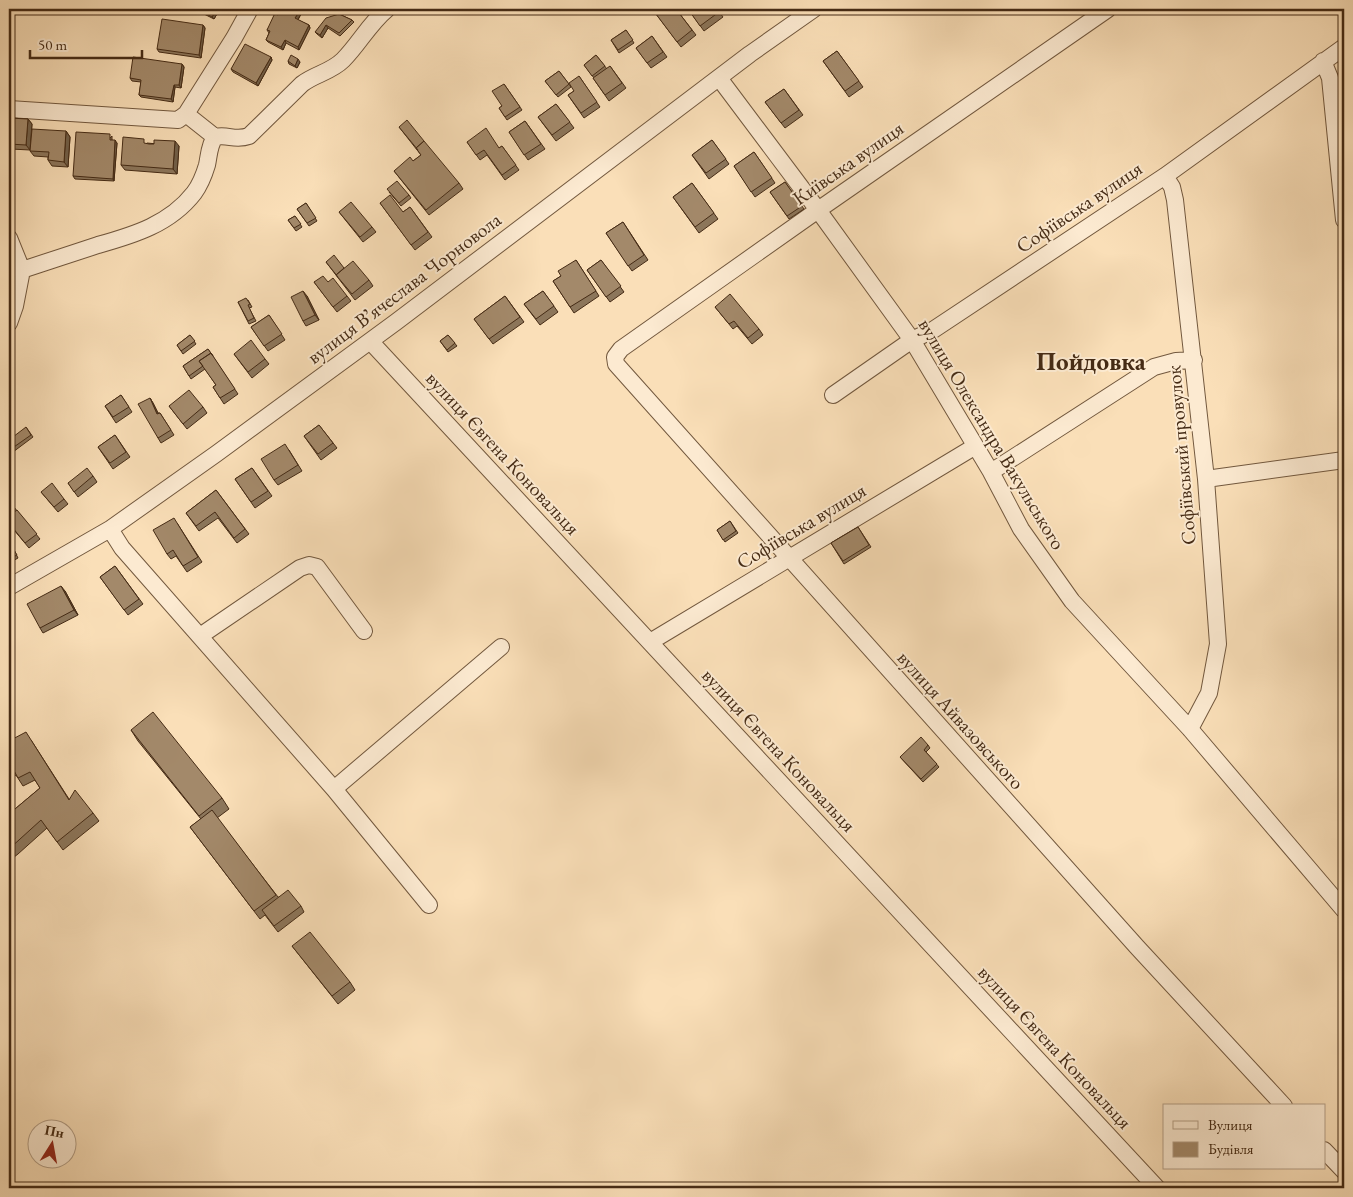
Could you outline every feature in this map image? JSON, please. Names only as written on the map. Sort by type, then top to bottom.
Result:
[{"type":"street","points":[[9,109],[178,120],[186,114],[250,9]]},
{"type":"street","points":[[186,114],[215,137],[242,139],[249,136],[309,78],[336,66],[343,60],[373,22],[386,9]]},
{"type":"street","name":"вулиця Вʼячеслава Чорновола","points":[[9,587],[110,529],[208,460],[814,9]]},
{"type":"street","name":"Київська вулиця","points":[[615,357],[621,349],[1108,9]]},
{"type":"street","name":"Софіївська вулиця","points":[[833,395],[912,340],[933,330],[1165,176],[1344,47]]},
{"type":"street","points":[[1324,61],[1330,78],[1344,220]]},
{"type":"street","name":"вулиця Олександра Вакульського","points":[[719,78],[912,340],[991,472],[1020,529],[1072,601],[1190,728],[1344,910]]},
{"type":"street","points":[[22,270],[131,236],[162,221],[185,203],[202,180],[211,144],[215,137]]},
{"type":"street","name":"Софіївський провулок","points":[[1165,176],[1172,187],[1175,200],[1194,360],[1206,479],[1218,644],[1209,693],[1190,728]]},
{"type":"street","points":[[9,238],[22,270],[15,306],[9,323]]},
{"type":"street","name":"вулиця Євгена Коновальця","points":[[370,341],[1157,1188]]},
{"type":"street","name":"вулиця Айвазовського","points":[[615,357],[616,364],[788,558],[1137,947],[1282,1104]]},
{"type":"street","points":[[991,472],[1154,368],[1176,361],[1194,360]]},
{"type":"street","name":"Софіївська вулиця","points":[[650,642],[974,446]]},
{"type":"street","points":[[1206,479],[1344,460]]},
{"type":"street","points":[[110,529],[122,548],[334,789],[429,905]]},
{"type":"street","points":[[200,636],[300,568],[309,565],[317,566],[364,631]]},
{"type":"street","points":[[334,789],[501,647]]},
{"type":"street","points":[[1326,1152],[1344,1171]]},
{"type":"building","points":[[197,9],[217,9],[212,17]]},
{"type":"building","points":[[281,9],[293,9],[299,12],[295,18],[309,25],[298,47],[285,40],[281,47],[266,40],[270,31],[267,30],[275,13],[278,15]]},
{"type":"building","points":[[663,9],[676,9],[692,30],[677,42],[656,14]]},
{"type":"building","points":[[688,9],[717,9],[719,12],[700,26]]},
{"type":"building","points":[[339,14],[352,20],[339,33],[326,25],[320,35],[315,32],[326,18]]},
{"type":"building","points":[[162,19],[203,25],[199,55],[157,49]]},
{"type":"building","points":[[626,30],[633,40],[618,50],[611,40]]},
{"type":"building","points":[[652,36],[663,52],[647,63],[636,48]]},
{"type":"building","points":[[245,44],[271,57],[256,83],[231,69]]},
{"type":"building","points":[[837,51],[859,81],[845,91],[823,61]]},
{"type":"building","points":[[291,55],[298,59],[295,66],[288,61]]},
{"type":"building","points":[[596,55],[605,66],[592,76],[584,65]]},
{"type":"building","points":[[133,57],[182,64],[179,85],[174,85],[171,99],[139,95],[141,80],[130,78]]},
{"type":"building","points":[[610,66],[622,83],[605,95],[593,78]]},
{"type":"building","points":[[559,71],[569,84],[556,95],[545,81]]},
{"type":"building","points":[[579,76],[597,102],[581,113],[568,95],[574,91],[569,83]]},
{"type":"building","points":[[504,84],[520,107],[505,117],[499,108],[502,106],[492,91]]},
{"type":"building","points":[[784,89],[799,110],[781,123],[765,102]]},
{"type":"building","points":[[556,104],[570,122],[552,135],[538,117]]},
{"type":"building","points":[[9,118],[28,119],[26,145],[9,144]]},
{"type":"building","points":[[407,120],[424,141],[416,148],[399,127]]},
{"type":"building","points":[[525,121],[541,144],[524,155],[509,132]]},
{"type":"building","points":[[486,128],[499,148],[502,146],[516,165],[502,175],[484,150],[476,155],[467,142]]},
{"type":"building","points":[[32,129],[66,131],[64,162],[48,160],[49,152],[30,151]]},
{"type":"building","points":[[76,132],[110,134],[110,140],[115,140],[113,179],[73,176]]},
{"type":"building","points":[[123,137],[144,139],[144,143],[149,144],[154,144],[154,140],[175,141],[173,169],[121,165]]},
{"type":"building","points":[[712,140],[726,159],[706,173],[692,155]]},
{"type":"building","points":[[424,141],[459,183],[426,210],[394,171],[410,157],[413,161],[421,155],[416,148]]},
{"type":"building","points":[[754,152],[772,178],[751,192],[734,166]]},
{"type":"building","points":[[397,181],[409,195],[399,203],[387,189]]},
{"type":"building","points":[[785,182],[802,206],[787,216],[770,192]]},
{"type":"building","points":[[692,183],[714,213],[695,227],[673,197]]},
{"type":"building","points":[[390,195],[403,212],[410,207],[428,232],[411,245],[380,203]]},
{"type":"building","points":[[351,202],[372,227],[360,237],[339,212]]},
{"type":"building","points":[[306,203],[316,218],[307,223],[297,209]]},
{"type":"building","points":[[295,216],[301,224],[294,228],[288,220]]},
{"type":"building","points":[[623,222],[644,255],[628,266],[606,233]]},
{"type":"building","points":[[334,255],[344,268],[336,275],[326,262]]},
{"type":"building","points":[[576,260],[596,291],[570,307],[553,281],[561,276],[558,271]]},
{"type":"building","points":[[601,260],[621,286],[606,297],[587,270]]},
{"type":"building","points":[[353,261],[369,280],[352,294],[336,275]]},
{"type":"building","points":[[323,276],[328,282],[333,278],[347,296],[333,307],[314,282]]},
{"type":"building","points":[[303,291],[315,315],[303,321],[291,297]]},
{"type":"building","points":[[543,291],[554,306],[536,319],[524,304]]},
{"type":"building","points":[[730,294],[759,329],[748,338],[734,321],[729,324],[715,307]]},
{"type":"building","points":[[505,296],[520,317],[489,339],[474,319]]},
{"type":"building","points":[[246,298],[254,318],[248,321],[238,302]]},
{"type":"building","points":[[269,315],[282,334],[264,346],[251,327]]},
{"type":"building","points":[[190,335],[195,341],[181,351],[177,345]]},
{"type":"building","points":[[448,335],[455,343],[447,350],[440,341]]},
{"type":"building","points":[[251,340],[265,359],[248,372],[234,354]]},
{"type":"building","points":[[208,349],[211,353],[199,361],[203,366],[189,376],[183,366]]},
{"type":"building","points":[[211,353],[235,389],[220,398],[213,387],[216,385],[199,361]]},
{"type":"building","points":[[189,390],[203,407],[183,424],[169,406]]},
{"type":"building","points":[[121,395],[129,407],[113,417],[105,406]]},
{"type":"building","points":[[150,398],[157,414],[160,413],[171,430],[158,438],[138,404]]},
{"type":"building","points":[[319,425],[333,443],[318,454],[304,436]]},
{"type":"building","points":[[26,427],[31,435],[11,449],[9,440]]},
{"type":"building","points":[[115,435],[126,452],[110,463],[98,447]]},
{"type":"building","points":[[285,444],[298,465],[274,480],[261,459]]},
{"type":"building","points":[[87,468],[93,476],[74,492],[68,483]]},
{"type":"building","points":[[252,468],[268,491],[251,502],[235,479]]},
{"type":"building","points":[[52,483],[64,499],[54,507],[41,492]]},
{"type":"building","points":[[216,490],[245,529],[234,538],[215,512],[196,526],[186,513]]},
{"type":"building","points":[[9,501],[15,509],[9,514]]},
{"type":"building","points":[[17,510],[37,534],[25,543],[9,523],[9,516]]},
{"type":"building","points":[[174,518],[198,557],[183,566],[173,550],[167,554],[153,530]]},
{"type":"building","points":[[730,521],[736,531],[723,540],[717,530]]},
{"type":"building","points":[[858,527],[869,545],[843,561],[831,543]]},
{"type":"building","points":[[11,545],[17,555],[9,559],[9,547]]},
{"type":"building","points":[[115,566],[139,599],[124,610],[100,577]]},
{"type":"building","points":[[61,586],[74,610],[40,628],[27,604]]},
{"type":"building","points":[[153,712],[222,798],[199,816],[131,730]]},
{"type":"building","points":[[26,732],[69,800],[75,790],[93,813],[57,842],[41,820],[9,849],[9,814],[40,788],[30,772],[18,778],[12,767],[9,768],[9,741]]},
{"type":"building","points":[[921,737],[928,745],[924,750],[937,764],[921,779],[900,757]]},
{"type":"building","points":[[212,810],[276,895],[254,911],[190,827]]},
{"type":"building","points":[[288,890],[301,906],[274,926],[262,910]]},
{"type":"building","points":[[310,932],[350,982],[332,996],[292,946]]},
{"type":"district","name":"Пойдовка","points":[[1091,361]]}]
